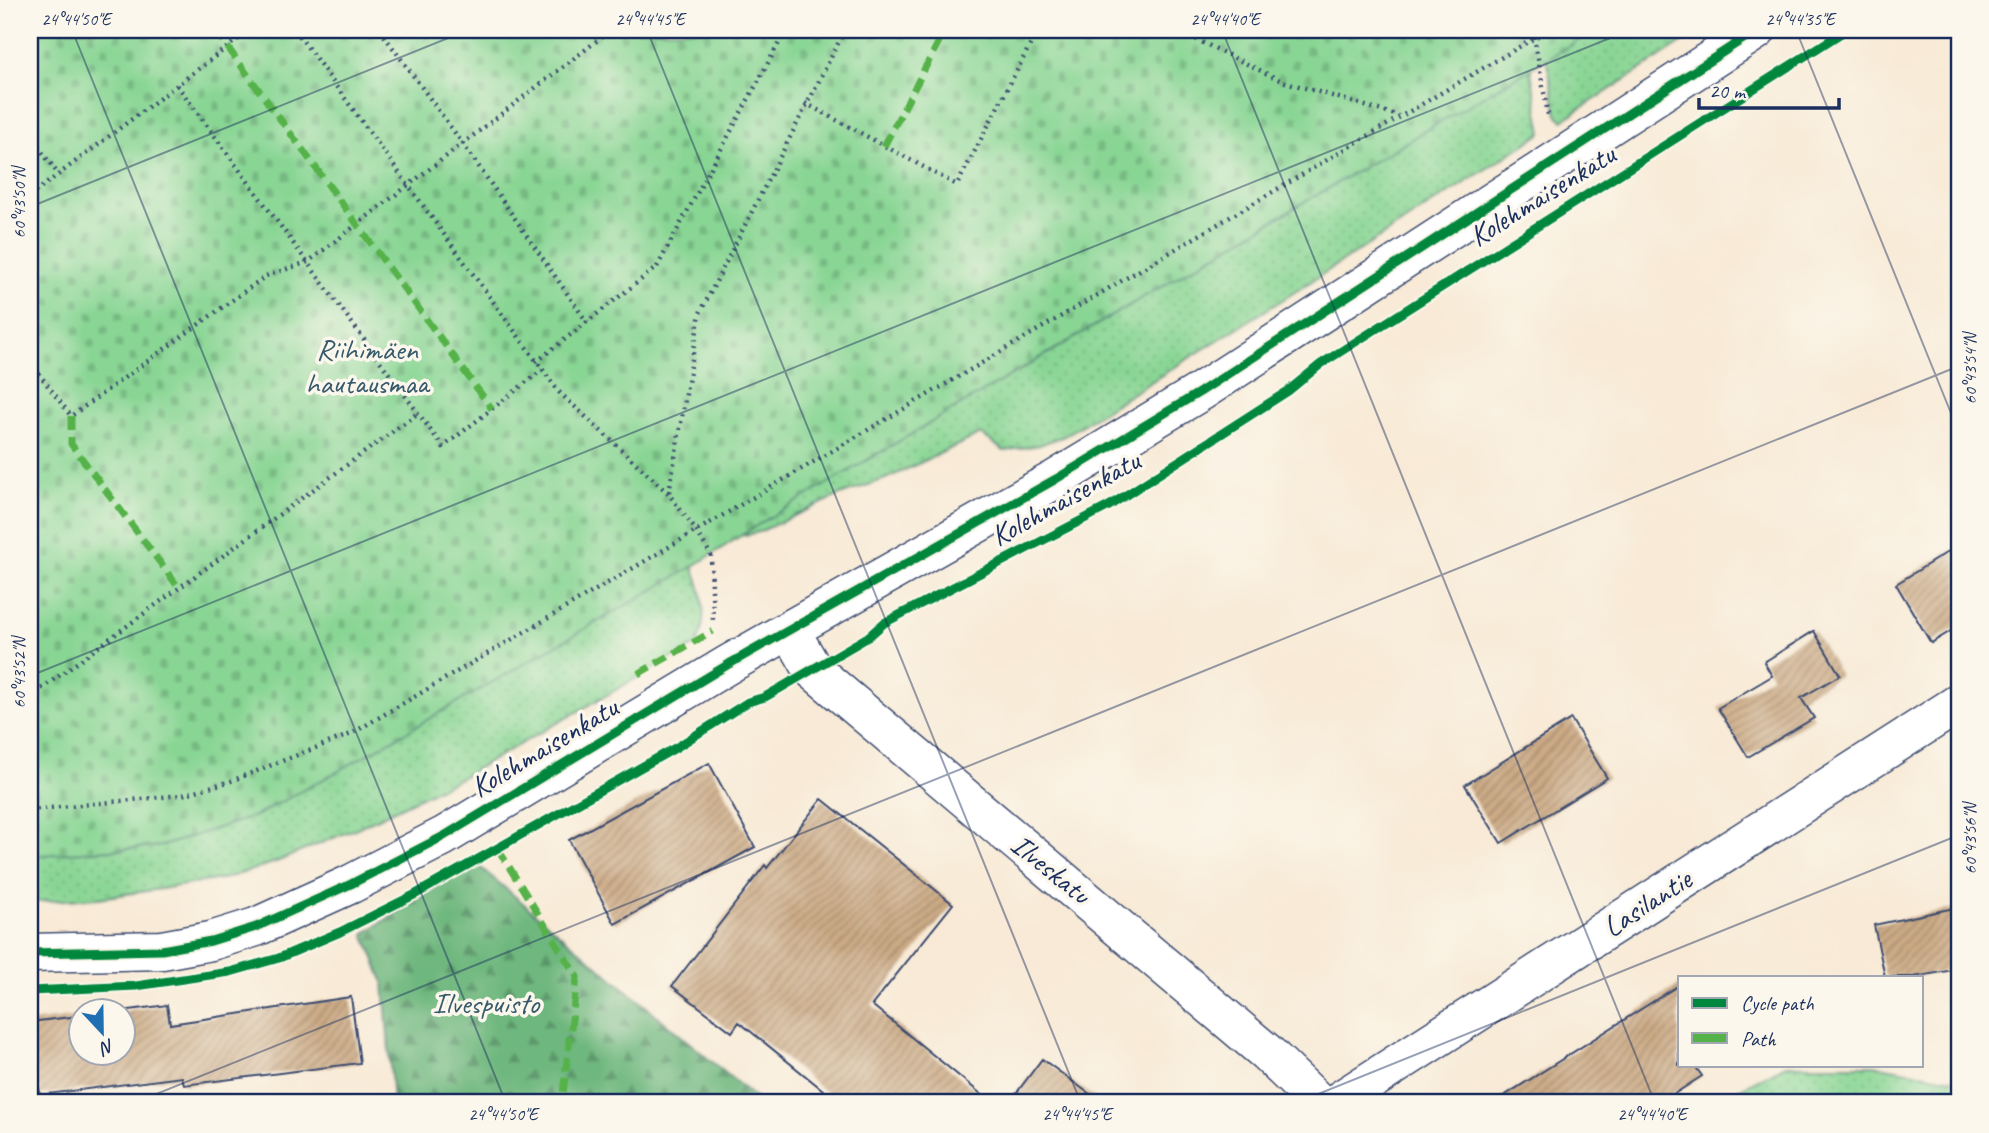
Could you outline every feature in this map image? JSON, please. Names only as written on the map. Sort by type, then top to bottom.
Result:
[{"type":"street","name":"Kolehmaisenkatu","points":[[30,953],[162,950],[211,941],[256,927],[351,884],[444,836],[729,664],[1056,479],[1200,392],[1757,30]]},
{"type":"street","name":"Ilveskatu","points":[[790,630],[813,670],[1256,1043],[1319,1103]]},
{"type":"street","name":"Lasilantie","points":[[1336,1103],[1959,703]]},
{"type":"path","points":[[30,196],[250,30]]},
{"type":"path","points":[[295,30],[559,392],[668,493],[697,533],[711,555],[713,635],[729,664]]},
{"type":"path","points":[[380,30],[587,323]]},
{"type":"path","points":[[30,362],[71,416],[266,276],[308,262],[611,30]]},
{"type":"path","points":[[536,362],[657,267],[786,30]]},
{"type":"path","points":[[668,493],[700,313],[845,30]]},
{"type":"path","points":[[806,103],[957,186],[1038,30]]},
{"type":"path","points":[[1177,30],[1282,80],[1400,116]]},
{"type":"path","points":[[1534,30],[1557,160]]},
{"type":"path","points":[[30,810],[182,795],[231,781],[351,734],[697,533],[1548,30]]},
{"type":"path","points":[[177,85],[443,446],[542,370]]},
{"type":"path","points":[[30,135],[58,174]]},
{"type":"path","points":[[30,697],[418,413]]},
{"type":"green space","name":"Riihimäen hautausmaa","points":[[30,30],[1596,30],[759,524],[694,566],[335,773],[255,816],[162,846],[30,856]]},
{"type":"green space","points":[[1580,30],[1702,30],[1563,120],[1557,115],[1545,51]]},
{"type":"green space","points":[[1529,60],[1542,133],[1064,436],[1039,445],[1004,451],[981,434],[888,478],[840,495],[759,532],[740,536],[933,408]]},
{"type":"green space","points":[[683,550],[696,574],[703,602],[703,624],[697,644],[460,778],[357,828],[276,862],[227,878],[98,898],[30,902],[30,820]]},
{"type":"green space","name":"Ilvespuisto","points":[[474,862],[761,1103],[393,1103],[384,983],[364,934]]},
{"type":"green space","points":[[1784,1066],[1880,1066],[1959,1080],[1959,1103],[1711,1103]]},
{"type":"building","points":[[1959,545],[1959,626],[1931,643],[1896,584]]},
{"type":"building","points":[[1814,631],[1840,675],[1801,698],[1814,718],[1748,757],[1718,708],[1772,676],[1764,662]]},
{"type":"building","points":[[1571,719],[1607,778],[1501,843],[1465,785]]},
{"type":"building","points":[[709,763],[755,847],[615,924],[569,840]]},
{"type":"building","points":[[822,799],[953,904],[872,1005],[992,1103],[839,1103],[739,1022],[732,1032],[672,986],[765,865],[767,868]]},
{"type":"building","points":[[1959,907],[1959,969],[1920,976],[1885,976],[1874,925]]},
{"type":"building","points":[[1678,986],[1678,1066],[1695,1066],[1702,1076],[1660,1103],[1493,1103]]},
{"type":"building","points":[[351,997],[360,1063],[184,1085],[182,1077],[40,1095],[39,1088],[30,1089],[30,1022],[66,1018],[66,1066],[136,1066],[136,1009],[167,1005],[170,1024]]},
{"type":"building","points":[[1042,1059],[1102,1103],[1009,1103]]},
{"type":"marked path","points":[[215,30],[492,409]]},
{"type":"marked path","points":[[884,146],[945,30]]},
{"type":"marked path","points":[[71,416],[71,444],[179,588]]},
{"type":"marked path","points":[[638,674],[713,631]]},
{"type":"marked path","points":[[498,849],[577,977],[562,1103]]},
{"type":"cycle path","points":[[30,953],[162,950],[211,941],[256,927],[351,884],[444,836],[729,664],[1056,479],[1200,392],[1757,30]]},
{"type":"cycle path","points":[[30,991],[136,986],[230,972],[279,958],[340,932],[416,894],[677,747],[748,702],[765,697],[868,637],[884,623],[1109,506],[1288,391],[1321,364],[1846,30]]}]
